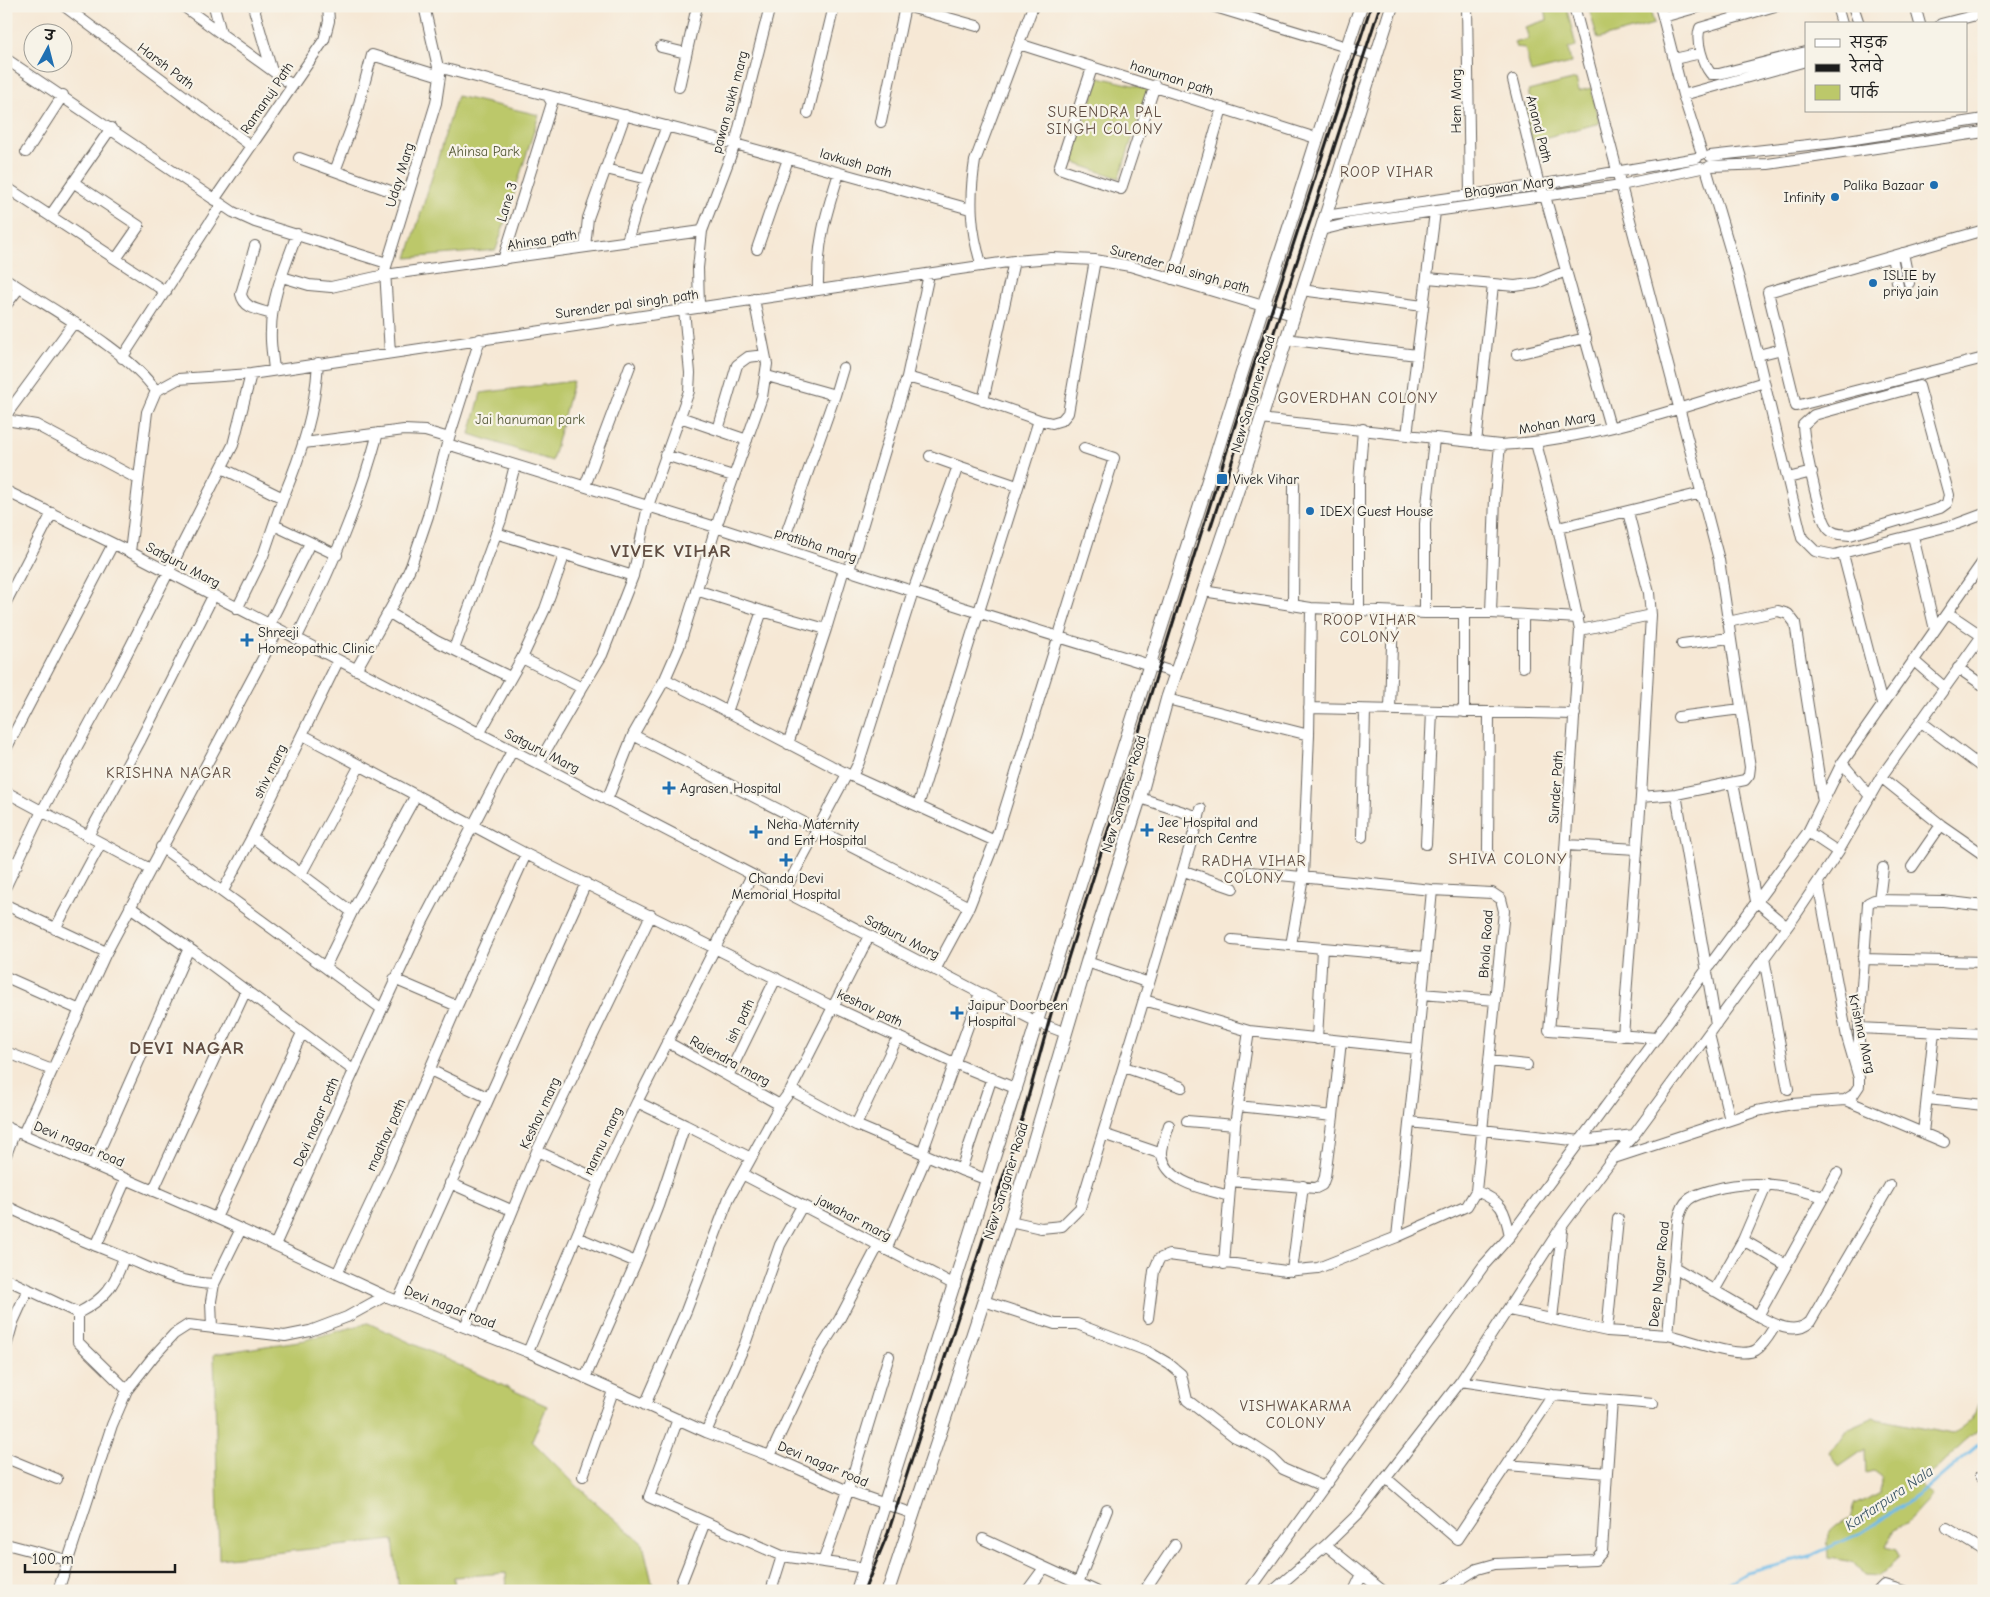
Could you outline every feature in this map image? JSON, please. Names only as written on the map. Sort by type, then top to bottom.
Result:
[{"type":"main road","name":"New Sanganer Road","points":[[857,1591],[886,1505],[1263,306],[1289,231],[1316,138],[1361,6]]},
{"type":"main road","name":"New Sanganer Road","points":[[888,1591],[1010,1221],[1086,962],[1140,798],[1167,700],[1250,454],[1392,6]]},
{"type":"street","name":"Harsh Path","points":[[64,6],[251,146]]},
{"type":"street","points":[[183,6],[292,85]]},
{"type":"street","points":[[214,6],[221,33]]},
{"type":"street","points":[[253,6],[271,68]]},
{"type":"street","name":"Ramanuj Path","points":[[122,358],[166,292],[251,146],[324,40],[329,21],[328,6]]},
{"type":"street","name":"Uday Marg","points":[[390,353],[387,263],[436,103],[439,71],[424,6]]},
{"type":"street","points":[[679,87],[697,6]]},
{"type":"street","name":"pawan sukh marg","points":[[699,307],[698,268],[702,231],[735,144],[770,6]]},
{"type":"street","points":[[808,113],[834,6]]},
{"type":"street","points":[[881,122],[906,6],[977,26]]},
{"type":"street","points":[[982,266],[975,244],[970,209],[970,188],[975,161],[1033,6]]},
{"type":"street","points":[[1212,6],[1376,56]]},
{"type":"street","points":[[1248,17],[1251,6]]},
{"type":"street","name":"Hem Marg","points":[[1467,6],[1470,195]]},
{"type":"street","points":[[1574,6],[1619,172],[1621,186],[1719,560],[1749,775],[1745,780],[1733,783],[1676,794],[1642,797]]},
{"type":"street","points":[[1660,6],[1683,95],[1738,279],[1802,538],[1815,551],[1826,554],[1843,554],[1913,536],[1984,514]]},
{"type":"street","points":[[1663,17],[1702,6]]},
{"type":"street","points":[[1775,6],[1700,28],[1698,37],[1701,53],[1708,71],[1711,74],[1718,74],[1805,52]]},
{"type":"street","points":[[1837,6],[1841,22]]},
{"type":"street","points":[[1853,6],[1858,22]]},
{"type":"street","points":[[1915,6],[1919,22]]},
{"type":"street","points":[[1949,22],[1984,13]]},
{"type":"street","name":"hanuman path","points":[[1019,44],[1092,68],[1155,85],[1316,138]]},
{"type":"street","points":[[661,47],[686,53]]},
{"type":"street","points":[[1674,58],[1701,53]]},
{"type":"street","name":"lavkush path","points":[[335,171],[355,118],[372,55],[667,126],[970,209]]},
{"type":"street","points":[[6,73],[9,61],[111,128],[217,202],[255,222],[387,263]]},
{"type":"street","points":[[1683,95],[1805,61]]},
{"type":"street","points":[[1092,68],[1059,168],[1121,189],[1155,85]]},
{"type":"street","name":"Anand Path","points":[[1513,80],[1539,185],[1544,196],[1586,338],[1610,427]]},
{"type":"street","points":[[26,152],[63,96]]},
{"type":"street","name":"Lane 3","points":[[503,260],[552,103],[548,96]]},
{"type":"street","points":[[1172,279],[1222,108]]},
{"type":"street","points":[[585,248],[588,218],[625,116]]},
{"type":"street","name":"Bhagwan Marg","points":[[1325,216],[1619,172],[1704,162],[1984,119]]},
{"type":"street","points":[[627,241],[667,126]]},
{"type":"street","points":[[50,216],[111,128]]},
{"type":"street","name":"Bhagwan Marg","points":[[1321,230],[1350,224],[1621,186],[1704,162],[1768,164],[1984,132]]},
{"type":"street","points":[[299,158],[407,198]]},
{"type":"street","points":[[757,249],[788,158]]},
{"type":"street","points":[[606,169],[647,179]]},
{"type":"street","points":[[818,290],[817,258],[821,233],[839,173]]},
{"type":"street","points":[[73,182],[139,226],[116,259]]},
{"type":"street","points":[[6,187],[166,292]]},
{"type":"street","points":[[1407,435],[1435,212]]},
{"type":"street","points":[[1984,230],[1768,292],[1796,406],[1984,358]]},
{"type":"street","name":"Ahinsa path","points":[[282,277],[309,285],[331,287],[386,275],[702,231]]},
{"type":"street","points":[[274,370],[270,332],[272,314],[297,234]]},
{"type":"street","points":[[256,246],[241,294],[242,301],[247,306],[272,314]]},
{"type":"street","points":[[1892,257],[1904,284],[1903,253]]},
{"type":"street","name":"Surender pal singh path","points":[[156,391],[178,379],[251,374],[1014,261],[1052,258],[1095,260],[1130,266],[1293,315]]},
{"type":"street","points":[[906,377],[1039,420],[1052,423],[1062,420],[1068,413],[1095,260]]},
{"type":"street","points":[[983,401],[1014,261]]},
{"type":"street","points":[[1428,278],[1493,286],[1515,286],[1538,283],[1566,271]]},
{"type":"street","points":[[788,744],[846,570],[906,377],[929,274]]},
{"type":"street","points":[[6,279],[144,374],[156,391],[147,412],[130,552]]},
{"type":"street","points":[[1476,443],[1493,286]]},
{"type":"street","points":[[6,305],[19,288]]},
{"type":"street","points":[[1301,290],[1423,306]]},
{"type":"street","points":[[607,800],[633,735],[665,679],[679,647],[716,527],[762,397],[767,376],[765,355],[754,299]]},
{"type":"street","points":[[538,764],[602,655],[634,576],[648,506],[689,391],[690,373],[684,310]]},
{"type":"street","points":[[6,415],[74,324]]},
{"type":"street","points":[[1517,354],[1586,338]]},
{"type":"street","points":[[356,670],[411,566],[428,516],[448,441],[480,339]]},
{"type":"street","points":[[1285,339],[1416,355]]},
{"type":"street","points":[[1758,355],[1782,350]]},
{"type":"street","points":[[718,430],[738,365],[748,356],[765,355]]},
{"type":"street","points":[[237,609],[263,556],[304,443],[316,397],[318,363]]},
{"type":"street","points":[[585,486],[630,366]]},
{"type":"street","points":[[781,548],[843,368]]},
{"type":"street","points":[[6,886],[42,811],[117,673],[222,468],[233,445],[251,374]]},
{"type":"street","points":[[767,376],[835,395]]},
{"type":"street","name":"Mohan Marg","points":[[1260,419],[1476,443],[1500,445],[1536,443],[1610,427],[1764,382]]},
{"type":"street","points":[[1919,386],[1950,494],[1947,503],[1940,508],[1850,535],[1837,534],[1829,529],[1823,517],[1812,472],[1803,425],[1814,415],[1919,386]]},
{"type":"street","points":[[680,417],[747,440]]},
{"type":"street","points":[[6,420],[36,425],[138,479]]},
{"type":"street","points":[[918,806],[1039,420]]},
{"type":"street","points":[[1360,610],[1359,482],[1363,429]]},
{"type":"street","name":"pratibha marg","points":[[304,443],[404,430],[425,431],[515,464],[1176,673]]},
{"type":"street","points":[[296,639],[337,555],[366,477],[378,433]]},
{"type":"street","points":[[1425,613],[1425,524],[1434,439]]},
{"type":"street","name":"Sunder Path","points":[[1536,443],[1558,528],[1580,630],[1566,845],[1549,1030],[1657,1038]]},
{"type":"street","points":[[1491,613],[1494,515],[1500,445]]},
{"type":"street","points":[[935,970],[969,907],[995,841],[1114,458],[1084,448]]},
{"type":"street","points":[[665,456],[733,476]]},
{"type":"street","points":[[930,456],[1017,486]]},
{"type":"street","points":[[454,650],[496,533],[515,464]]},
{"type":"street","points":[[784,892],[817,827],[859,762],[913,591],[958,466]]},
{"type":"street","points":[[222,468],[283,498]]},
{"type":"street","points":[[1788,478],[1812,472]]},
{"type":"street","points":[[1293,605],[1294,484]]},
{"type":"street","name":"Satguru Marg","points":[[6,491],[130,552],[935,970],[1037,1022],[1066,1033]]},
{"type":"street","points":[[1558,528],[1702,493]]},
{"type":"street","points":[[1623,1036],[1642,797],[1651,615],[1649,592],[1628,512]]},
{"type":"street","points":[[6,602],[52,514]]},
{"type":"street","points":[[274,525],[337,555]]},
{"type":"street","points":[[496,533],[564,556],[634,576]]},
{"type":"street","points":[[1913,536],[1935,630]]},
{"type":"street","points":[[6,1155],[15,1131],[52,1070],[106,952],[274,628],[310,542]]},
{"type":"street","points":[[6,749],[113,544]]},
{"type":"street","points":[[1843,554],[1882,704]]},
{"type":"street","points":[[479,734],[522,658],[545,609],[564,556]]},
{"type":"street","points":[[1249,1591],[1322,1486],[1388,1400],[1484,1265],[1510,1236],[1808,832],[1842,763],[1984,560]]},
{"type":"street","points":[[696,590],[826,629]]},
{"type":"street","points":[[1203,591],[1311,608],[1425,613],[1491,613],[1578,618]]},
{"type":"street","points":[[88,836],[140,741],[213,596]]},
{"type":"street","points":[[1291,945],[1302,877],[1309,735],[1311,608]]},
{"type":"street","points":[[728,712],[762,611]]},
{"type":"street","points":[[1728,622],[1778,611],[1788,614],[1795,623],[1823,802]]},
{"type":"street","points":[[388,612],[454,650],[510,677]]},
{"type":"street","points":[[1390,710],[1393,612]]},
{"type":"street","points":[[1464,612],[1464,712]]},
{"type":"street","points":[[1273,1591],[1326,1546],[1358,1514],[1386,1478],[1461,1380],[1509,1310],[1562,1226],[1613,1158],[1634,1135],[1787,927],[1838,852],[1881,777],[1983,634],[1948,612]]},
{"type":"street","points":[[1523,615],[1523,667]]},
{"type":"street","points":[[1580,630],[1651,615]]},
{"type":"street","points":[[1682,644],[1730,638]]},
{"type":"street","points":[[522,658],[582,688]]},
{"type":"street","points":[[1913,660],[1944,687]]},
{"type":"street","name":"shiv marg","points":[[222,891],[252,838],[338,661]]},
{"type":"street","points":[[1958,668],[1984,686]]},
{"type":"street","points":[[665,679],[849,775],[995,841]]},
{"type":"street","points":[[1167,700],[1309,735]]},
{"type":"street","points":[[1309,708],[1365,711],[1575,714]]},
{"type":"street","points":[[1678,717],[1741,709]]},
{"type":"street","points":[[1362,837],[1365,711]]},
{"type":"street","points":[[1426,844],[1432,712]]},
{"type":"street","points":[[1488,850],[1489,712]]},
{"type":"street","points":[[1920,721],[1984,768]]},
{"type":"street","name":"keshav path","points":[[303,735],[472,827],[526,854],[835,1007],[1016,1089]]},
{"type":"street","points":[[633,735],[817,827],[969,907]]},
{"type":"street","name":"Devi nagar path","points":[[276,1245],[394,979],[512,751]]},
{"type":"street","points":[[1842,763],[1869,795]]},
{"type":"street","points":[[301,874],[360,765]]},
{"type":"street","points":[[1881,777],[1984,855]]},
{"type":"street","points":[[1733,783],[1756,901],[1787,927]]},
{"type":"street","points":[[6,792],[150,869]]},
{"type":"street","points":[[1676,794],[1716,1024]]},
{"type":"street","points":[[325,966],[352,912],[416,796]]},
{"type":"street","points":[[1010,1221],[1041,1228],[1062,1226],[1080,1208],[1124,1067],[1200,813],[1140,798]]},
{"type":"street","points":[[1912,867],[1942,825]]},
{"type":"street","points":[[1808,832],[1838,852]]},
{"type":"street","points":[[252,838],[352,912]]},
{"type":"street","points":[[54,929],[101,843]]},
{"type":"street","points":[[1566,845],[1637,849]]},
{"type":"street","points":[[162,847],[382,1009]]},
{"type":"street","name":"madhav path","points":[[337,1274],[526,854]]},
{"type":"street","points":[[6,860],[17,865]]},
{"type":"street","points":[[1879,900],[1883,868]]},
{"type":"street","points":[[1184,871],[1233,888]]},
{"type":"street","name":"Bhola Road","points":[[1250,872],[1432,890],[1492,893],[1501,899],[1504,912],[1476,1191]]},
{"type":"street","name":"nannu marg","points":[[528,1352],[600,1180],[636,1102],[752,875]]},
{"type":"street","name":"Krishna Marg","points":[[1818,882],[1847,1037],[1859,1078],[1859,1086],[1853,1095],[1844,1100]]},
{"type":"street","points":[[398,1301],[586,883]]},
{"type":"street","points":[[1397,1238],[1432,890]]},
{"type":"street","points":[[1859,1078],[1859,1028],[1868,903],[1879,900],[1943,901],[1984,906]]},
{"type":"street","points":[[6,905],[106,952]]},
{"type":"street","points":[[130,907],[189,948],[353,1070]]},
{"type":"street","name":"Keshav marg","points":[[465,1327],[511,1210],[537,1151],[650,915]]},
{"type":"street","points":[[645,1405],[686,1311],[730,1198],[780,1105],[791,1090],[835,1007],[869,936]]},
{"type":"street","points":[[1232,940],[1425,957]]},
{"type":"street","points":[[93,1164],[189,948]]},
{"type":"street","points":[[1317,1039],[1322,948]]},
{"type":"street","points":[[1764,958],[1788,1089]]},
{"type":"street","points":[[1863,959],[1984,962]]},
{"type":"street","points":[[1086,962],[1149,983]]},
{"type":"street","points":[[6,977],[80,1010]]},
{"type":"street","name":"ish path","points":[[728,1076],[776,978]]},
{"type":"street","points":[[394,979],[457,1006]]},
{"type":"street","points":[[153,1191],[246,990]]},
{"type":"street","points":[[770,1456],[819,1351],[882,1248],[925,1154],[954,1062],[980,993]]},
{"type":"street","points":[[1422,994],[1496,1000]]},
{"type":"street","points":[[1144,1000],[1250,1031],[1417,1050]]},
{"type":"street","points":[[1859,1028],[1984,1034]]},
{"type":"street","points":[[1224,1264],[1235,1126],[1250,1031]]},
{"type":"street","points":[[1923,1133],[1934,1032]]},
{"type":"street","points":[[216,1218],[302,1033]]},
{"type":"street","points":[[1708,1034],[1730,1120]]},
{"type":"street","points":[[856,1125],[898,1036]]},
{"type":"street","points":[[1230,1181],[1316,1188],[1322,1185],[1326,1177],[1341,1041]]},
{"type":"street","name":"Rajendra marg","points":[[667,1042],[780,1105]]},
{"type":"street","points":[[6,1052],[52,1070]]},
{"type":"street","points":[[1489,1061],[1527,1065]]},
{"type":"street","points":[[1124,1067],[1182,1087]]},
{"type":"street","points":[[430,1070],[488,1098]]},
{"type":"street","points":[[961,1170],[992,1078]]},
{"type":"street","points":[[791,1090],[856,1125],[988,1180]]},
{"type":"street","points":[[1927,1099],[1984,1105]]},
{"type":"street","points":[[1613,1158],[1757,1111],[1792,1104],[1844,1100],[1944,1142]]},
{"type":"street","points":[[636,1102],[751,1158]]},
{"type":"street","points":[[1238,1106],[1333,1116]]},
{"type":"street","points":[[1187,1121],[1235,1126]]},
{"type":"street","points":[[1410,1122],[1581,1141],[1634,1135]]},
{"type":"street","points":[[585,1378],[636,1262],[685,1125]]},
{"type":"street","points":[[1169,1125],[1162,1154],[1169,1171],[1184,1182],[1229,1196]]},
{"type":"street","name":"Devi nagar road","points":[[15,1131],[241,1229],[385,1296],[528,1352],[706,1432],[770,1456],[848,1491],[914,1514]]},
{"type":"street","points":[[1103,1134],[1162,1154]]},
{"type":"street","points":[[537,1151],[600,1180]]},
{"type":"street","points":[[1758,1316],[1837,1173]]},
{"type":"street","name":"jawahar marg","points":[[742,1174],[882,1248],[955,1284]]},
{"type":"street","points":[[96,1246],[126,1179]]},
{"type":"street","points":[[450,1183],[511,1210]]},
{"type":"street","name":"Deep Nagar Road","points":[[1509,1310],[1608,1330],[1668,1335],[1681,1206],[1691,1196],[1731,1184],[1767,1184],[1798,1189],[1823,1197]]},
{"type":"street","points":[[1714,1291],[1743,1240],[1767,1184]]},
{"type":"street","points":[[1674,1267],[1776,1326],[1804,1328],[1810,1322],[1890,1185]]},
{"type":"street","points":[[1292,1271],[1303,1186]]},
{"type":"street","points":[[1148,1318],[1154,1271],[1159,1259],[1169,1255],[1224,1264],[1292,1271],[1318,1268],[1397,1238],[1467,1206],[1476,1191],[1490,1196],[1501,1205],[1506,1216],[1510,1236]]},
{"type":"street","points":[[6,1206],[171,1278],[214,1284]]},
{"type":"street","points":[[706,1432],[744,1344],[780,1245],[802,1206]]},
{"type":"street","points":[[1608,1330],[1618,1219]]},
{"type":"street","points":[[1552,1319],[1562,1226]]},
{"type":"street","points":[[212,1328],[211,1301],[214,1284],[241,1229]]},
{"type":"street","points":[[577,1237],[636,1262]]},
{"type":"street","points":[[1743,1240],[1786,1265]]},
{"type":"street","points":[[78,1313],[94,1305],[112,1286],[124,1257]]},
{"type":"street","points":[[6,1279],[78,1313]]},
{"type":"street","points":[[6,1347],[12,1322],[28,1289]]},
{"type":"street","points":[[58,1591],[112,1425],[127,1390],[174,1334],[188,1325],[285,1336],[310,1332],[347,1317],[385,1296]]},
{"type":"street","points":[[984,1302],[1055,1324],[1077,1324],[1147,1351],[1170,1364],[1180,1374],[1187,1400],[1235,1437],[1249,1442],[1272,1458],[1283,1469],[1322,1486]]},
{"type":"street","points":[[78,1313],[78,1342],[127,1390]]},
{"type":"street","points":[[1668,1335],[1733,1352],[1746,1353],[1755,1350],[1763,1343],[1776,1326]]},
{"type":"street","points":[[823,1562],[848,1491],[888,1356]]},
{"type":"street","points":[[1461,1380],[1553,1395],[1653,1404]]},
{"type":"street","points":[[582,1476],[613,1391]]},
{"type":"street","points":[[1386,1478],[1457,1539],[1553,1395]]},
{"type":"street","points":[[1442,1591],[1477,1569],[1495,1564],[1595,1560],[1602,1552],[1612,1400]]},
{"type":"street","points":[[678,1419],[649,1497],[782,1556],[866,1568]]},
{"type":"street","points":[[6,1458],[57,1479]]},
{"type":"street","points":[[1507,1465],[1607,1473]]},
{"type":"street","points":[[1078,1583],[1107,1510]]},
{"type":"street","points":[[678,1591],[705,1522]]},
{"type":"street","points":[[1947,1528],[1984,1551]]},
{"type":"street","points":[[983,1539],[1096,1591]]},
{"type":"street","points":[[6,1544],[67,1560]]},
{"type":"street","points":[[1144,1591],[1175,1545]]},
{"type":"street","points":[[1326,1546],[1383,1591]]},
{"type":"street","points":[[771,1591],[782,1556]]},
{"type":"street","points":[[1027,1591],[1044,1568]]},
{"type":"street","points":[[1354,1591],[1362,1574]]},
{"type":"street","points":[[1878,1591],[1884,1585],[1904,1591]]},
{"type":"green space","points":[[1545,6],[1566,6],[1576,46],[1568,49],[1571,63],[1531,73],[1525,48],[1516,47],[1514,43],[1529,39],[1525,27],[1547,20]]},
{"type":"green space","points":[[1588,6],[1649,6],[1654,24],[1598,39]]},
{"type":"green space","points":[[1099,77],[1149,89],[1119,178],[1071,162]]},
{"type":"green space","points":[[1576,79],[1579,91],[1591,88],[1600,123],[1532,141],[1523,107],[1531,104],[1528,91]]},
{"type":"green space","name":"Ahinsa Park","points":[[457,96],[539,115],[496,250],[407,258]]},
{"type":"green space","name":"Jai hanuman park","points":[[573,381],[552,461],[470,434],[481,393]]},
{"type":"green space","points":[[368,1323],[547,1406],[532,1441],[578,1487],[643,1544],[654,1591],[507,1591],[506,1573],[454,1577],[455,1591],[399,1591],[393,1540],[219,1559],[214,1354],[305,1340]]},
{"type":"green space","points":[[1982,1394],[1984,1394],[1984,1426],[1967,1439],[1924,1479],[1920,1486],[1932,1495],[1907,1522],[1894,1530],[1886,1547],[1897,1550],[1900,1557],[1878,1577],[1865,1576],[1854,1562],[1828,1558],[1828,1538],[1833,1529],[1850,1518],[1854,1505],[1880,1493],[1881,1478],[1873,1472],[1866,1474],[1865,1449],[1839,1467],[1830,1453],[1847,1429],[1872,1418],[1952,1434],[1972,1418],[1978,1408]]},
{"type":"waterway","name":"Kartarpura Nala","points":[[1714,1591],[1746,1572],[1810,1556],[1861,1533],[1925,1490],[1984,1440]]},
{"type":"railway","points":[[864,1591],[888,1533],[1023,1116],[1054,1003],[1251,374],[1371,6]]},
{"type":"railway","points":[[1210,529],[1380,6]]},
{"type":"place","name":"Palika Bazaar","points":[[1934,185]]},
{"type":"place","name":"Infinity","points":[[1835,197]]},
{"type":"place","name":"ISLIE by priya jain","points":[[1873,283]]},
{"type":"place","name":"Vivek Vihar","points":[[1222,479]]},
{"type":"place","name":"IDEX Guest House","points":[[1310,511]]},
{"type":"place","name":"Shreeji Homeopathic Clinic","points":[[247,640]]},
{"type":"place","name":"Agrasen Hospital","points":[[669,788]]},
{"type":"place","name":"Jee Hospital and Research Centre","points":[[1147,830]]},
{"type":"place","name":"Neha Maternity and Ent Hospital","points":[[756,832]]},
{"type":"place","name":"Chanda Devi Memorial Hospital","points":[[786,860]]},
{"type":"place","name":"Jaipur Doorbeen Hospital","points":[[957,1013]]},
{"type":"district","name":"SURENDRA PAL SINGH COLONY","points":[[1105,120]]},
{"type":"district","name":"ROOP VIHAR","points":[[1387,172]]},
{"type":"district","name":"GOVERDHAN COLONY","points":[[1358,398]]},
{"type":"district","name":"VIVEK VIHAR","points":[[671,551]]},
{"type":"district","name":"ROOP VIHAR COLONY","points":[[1370,628]]},
{"type":"district","name":"KRISHNA NAGAR","points":[[169,773]]},
{"type":"district","name":"SHIVA COLONY","points":[[1508,859]]},
{"type":"district","name":"RADHA VIHAR COLONY","points":[[1254,870]]},
{"type":"district","name":"DEVI NAGAR","points":[[187,1048]]},
{"type":"district","name":"VISHWAKARMA COLONY","points":[[1296,1414]]}]
